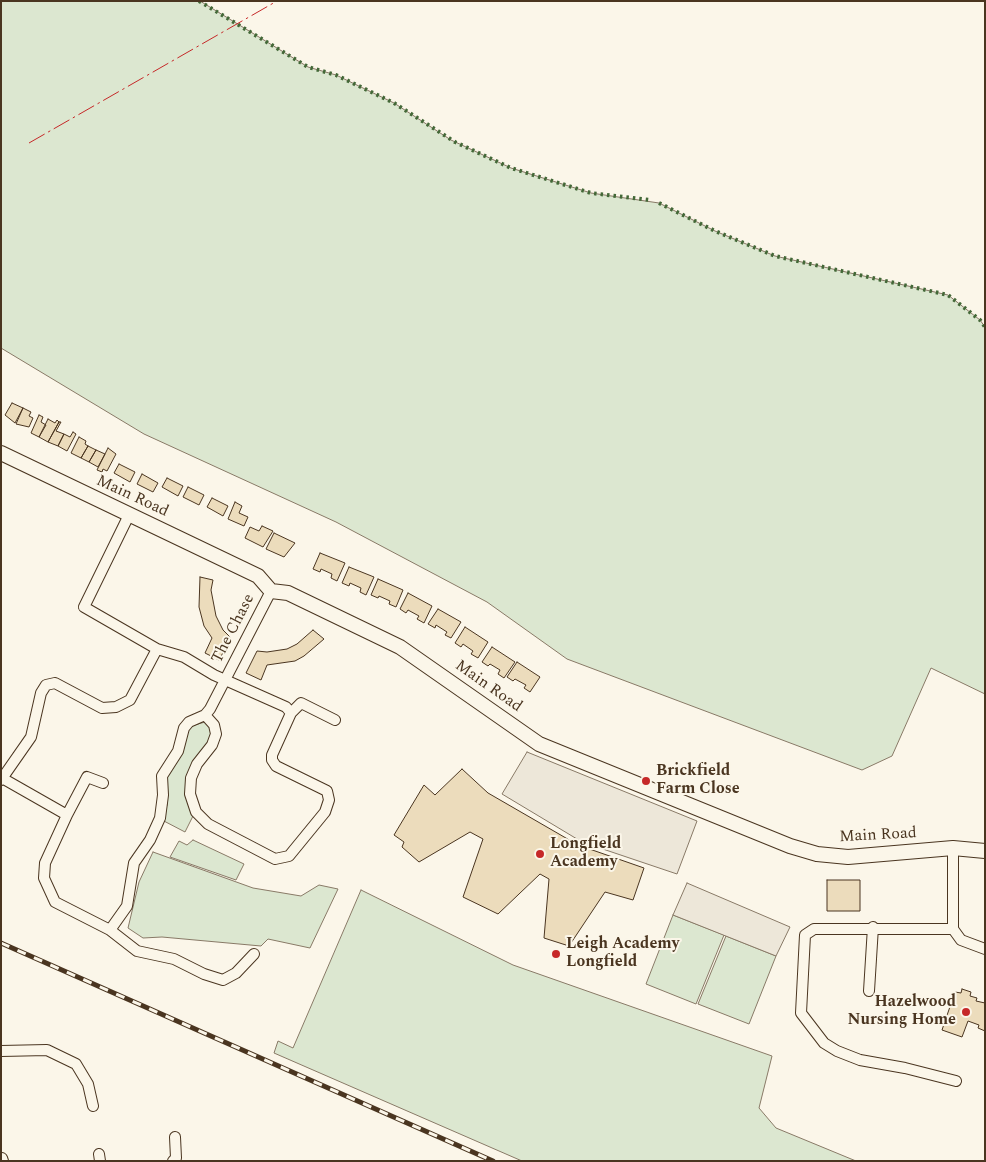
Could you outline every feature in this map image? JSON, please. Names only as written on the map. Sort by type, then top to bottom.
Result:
[{"type":"main road","name":"Main Road","points":[[2,455],[258,576],[271,591],[288,593],[400,647],[539,744],[790,846],[817,854],[848,857],[953,848],[985,851]]},
{"type":"street","points":[[129,516],[84,607],[157,649],[184,657],[225,680],[286,707],[291,713]]},
{"type":"street","name":"The Chase","points":[[206,715],[271,591]]},
{"type":"street","points":[[67,815],[2,779],[30,737],[40,693],[46,685],[55,683],[102,708],[116,706],[130,700],[157,649]]},
{"type":"street","points":[[110,930],[127,906],[133,865],[150,840],[160,818],[163,795],[162,776],[176,754],[185,726],[206,715],[214,725],[216,734],[212,745],[192,775],[190,791],[193,806],[208,824],[275,858],[289,856],[325,812],[329,800],[327,791],[276,766],[272,760],[272,755],[291,713],[302,703],[335,720]]},
{"type":"street","points":[[103,783],[87,777],[67,815],[46,863],[44,878],[48,892],[55,902],[110,930],[137,951],[174,959],[204,974],[223,980],[236,973],[254,954]]},
{"type":"street","points":[[953,848],[953,929],[961,940],[985,948]]},
{"type":"street","points":[[953,929],[814,928],[805,935],[801,1013],[824,1043],[837,1050],[860,1060],[905,1068],[956,1081]]},
{"type":"street","points":[[869,990],[873,928]]},
{"type":"street","points":[[1,1050],[47,1050],[76,1064],[88,1084],[93,1106]]},
{"type":"street","points":[[173,1161],[176,1158],[175,1137]]},
{"type":"green space","points":[[1,1],[200,1],[308,67],[336,75],[394,103],[451,140],[511,168],[591,193],[659,203],[715,231],[775,256],[948,295],[980,320],[985,327],[985,694],[931,668],[892,756],[862,770],[567,659],[487,602],[336,522],[144,434],[1,348]]},
{"type":"green space","points":[[205,722],[210,725],[213,736],[193,764],[194,814],[185,832],[162,820],[167,805],[165,779],[187,730],[191,726]]},
{"type":"green space","points":[[193,840],[244,864],[236,880],[170,857],[179,841],[187,845]]},
{"type":"green space","points":[[153,852],[253,888],[301,896],[319,885],[338,889],[310,948],[268,939],[261,946],[162,937],[143,938],[128,928],[139,882]]},
{"type":"green space","points":[[361,890],[513,965],[772,1056],[759,1108],[776,1128],[856,1161],[522,1161],[274,1053],[278,1041],[293,1048]]},
{"type":"green space","points":[[673,915],[724,935],[696,1004],[646,984]]},
{"type":"green space","points":[[726,936],[776,956],[749,1024],[698,1004]]},
{"type":"shaded area","points":[[527,752],[697,821],[677,874],[582,842],[502,794]]},
{"type":"shaded area","points":[[687,883],[790,927],[776,956],[673,915]]},
{"type":"building","points":[[12,403],[23,408],[15,423],[5,415]]},
{"type":"building","points":[[23,408],[31,412],[29,416],[33,418],[29,427],[16,424]]},
{"type":"building","points":[[39,415],[43,417],[41,422],[46,425],[39,437],[31,433]]},
{"type":"building","points":[[48,419],[55,423],[57,420],[59,422],[48,442],[39,437]]},
{"type":"building","points":[[59,422],[61,422],[56,431],[64,434],[58,446],[48,442]]},
{"type":"building","points":[[73,432],[76,434],[67,451],[58,446],[64,434],[70,437]]},
{"type":"building","points":[[79,437],[86,441],[85,444],[88,446],[81,458],[71,453]]},
{"type":"building","points":[[88,446],[96,450],[89,462],[81,458]]},
{"type":"building","points":[[108,448],[116,454],[107,471],[103,469],[102,472],[97,470]]},
{"type":"building","points":[[96,450],[105,454],[98,467],[89,462]]},
{"type":"building","points":[[119,464],[135,472],[130,482],[114,473]]},
{"type":"building","points":[[142,474],[158,483],[153,492],[137,484]]},
{"type":"building","points":[[167,478],[183,486],[178,496],[162,487]]},
{"type":"building","points":[[188,487],[204,495],[199,505],[183,497]]},
{"type":"building","points":[[212,498],[228,506],[223,516],[207,507]]},
{"type":"building","points":[[235,502],[242,506],[239,513],[248,517],[244,526],[228,519]]},
{"type":"building","points":[[262,526],[273,531],[263,547],[245,538],[250,527],[259,531]]},
{"type":"building","points":[[274,533],[295,543],[284,557],[266,549]]},
{"type":"building","points":[[320,553],[345,563],[337,581],[331,578],[332,574],[321,569],[320,572],[313,569]]},
{"type":"building","points":[[349,567],[374,577],[366,595],[360,592],[361,588],[350,583],[349,586],[342,583]]},
{"type":"building","points":[[200,577],[213,580],[211,590],[216,616],[223,630],[231,638],[219,660],[205,653],[212,638],[204,626],[199,607]]},
{"type":"building","points":[[378,579],[403,590],[396,607],[389,604],[390,601],[371,595]]},
{"type":"building","points":[[408,593],[432,606],[424,623],[417,619],[419,616],[408,610],[406,613],[400,609]]},
{"type":"building","points":[[438,609],[461,622],[451,638],[445,635],[447,632],[436,625],[435,628],[428,624]]},
{"type":"building","points":[[465,627],[488,642],[478,658],[471,654],[473,651],[463,644],[461,647],[455,643]]},
{"type":"building","points":[[313,630],[324,639],[304,656],[295,661],[267,665],[261,680],[246,673],[257,651],[267,652],[287,649],[297,644]]},
{"type":"building","points":[[492,647],[515,662],[504,678],[498,674],[500,670],[482,662]]},
{"type":"building","points":[[517,662],[540,677],[530,692],[524,688],[526,685],[507,677]]},
{"type":"building","name":"Longfield Academy","points":[[462,769],[488,793],[578,845],[644,868],[633,900],[605,892],[569,946],[544,938],[549,879],[540,874],[498,914],[463,897],[483,839],[470,832],[419,862],[402,847],[404,842],[394,835],[424,785],[435,795]]},
{"type":"building","points":[[827,880],[860,880],[860,911],[827,911]]},
{"type":"building","name":"Hazelwood Nursing Home","points":[[962,989],[971,992],[970,996],[977,998],[976,1001],[985,1003],[985,1031],[978,1028],[979,1025],[968,1021],[962,1037],[942,1030],[955,992],[961,993]]},
{"type":"railway","points":[[1,943],[493,1161]]},
{"type":"hedge","points":[[199,1],[308,67],[336,75],[394,103],[455,142],[511,168],[591,193],[650,200]]},
{"type":"hedge","points":[[659,203],[715,231],[775,256],[948,295],[980,320],[985,327]]},
{"type":"power","points":[[29,143],[277,1]]},
{"type":"place","name":"Brickfield Farm Close","points":[[646,781]]},
{"type":"place","name":"Longfield Academy","points":[[540,854]]},
{"type":"place","name":"Leigh Academy Longfield","points":[[556,954]]},
{"type":"place","name":"Hazelwood Nursing Home","points":[[966,1012]]}]
